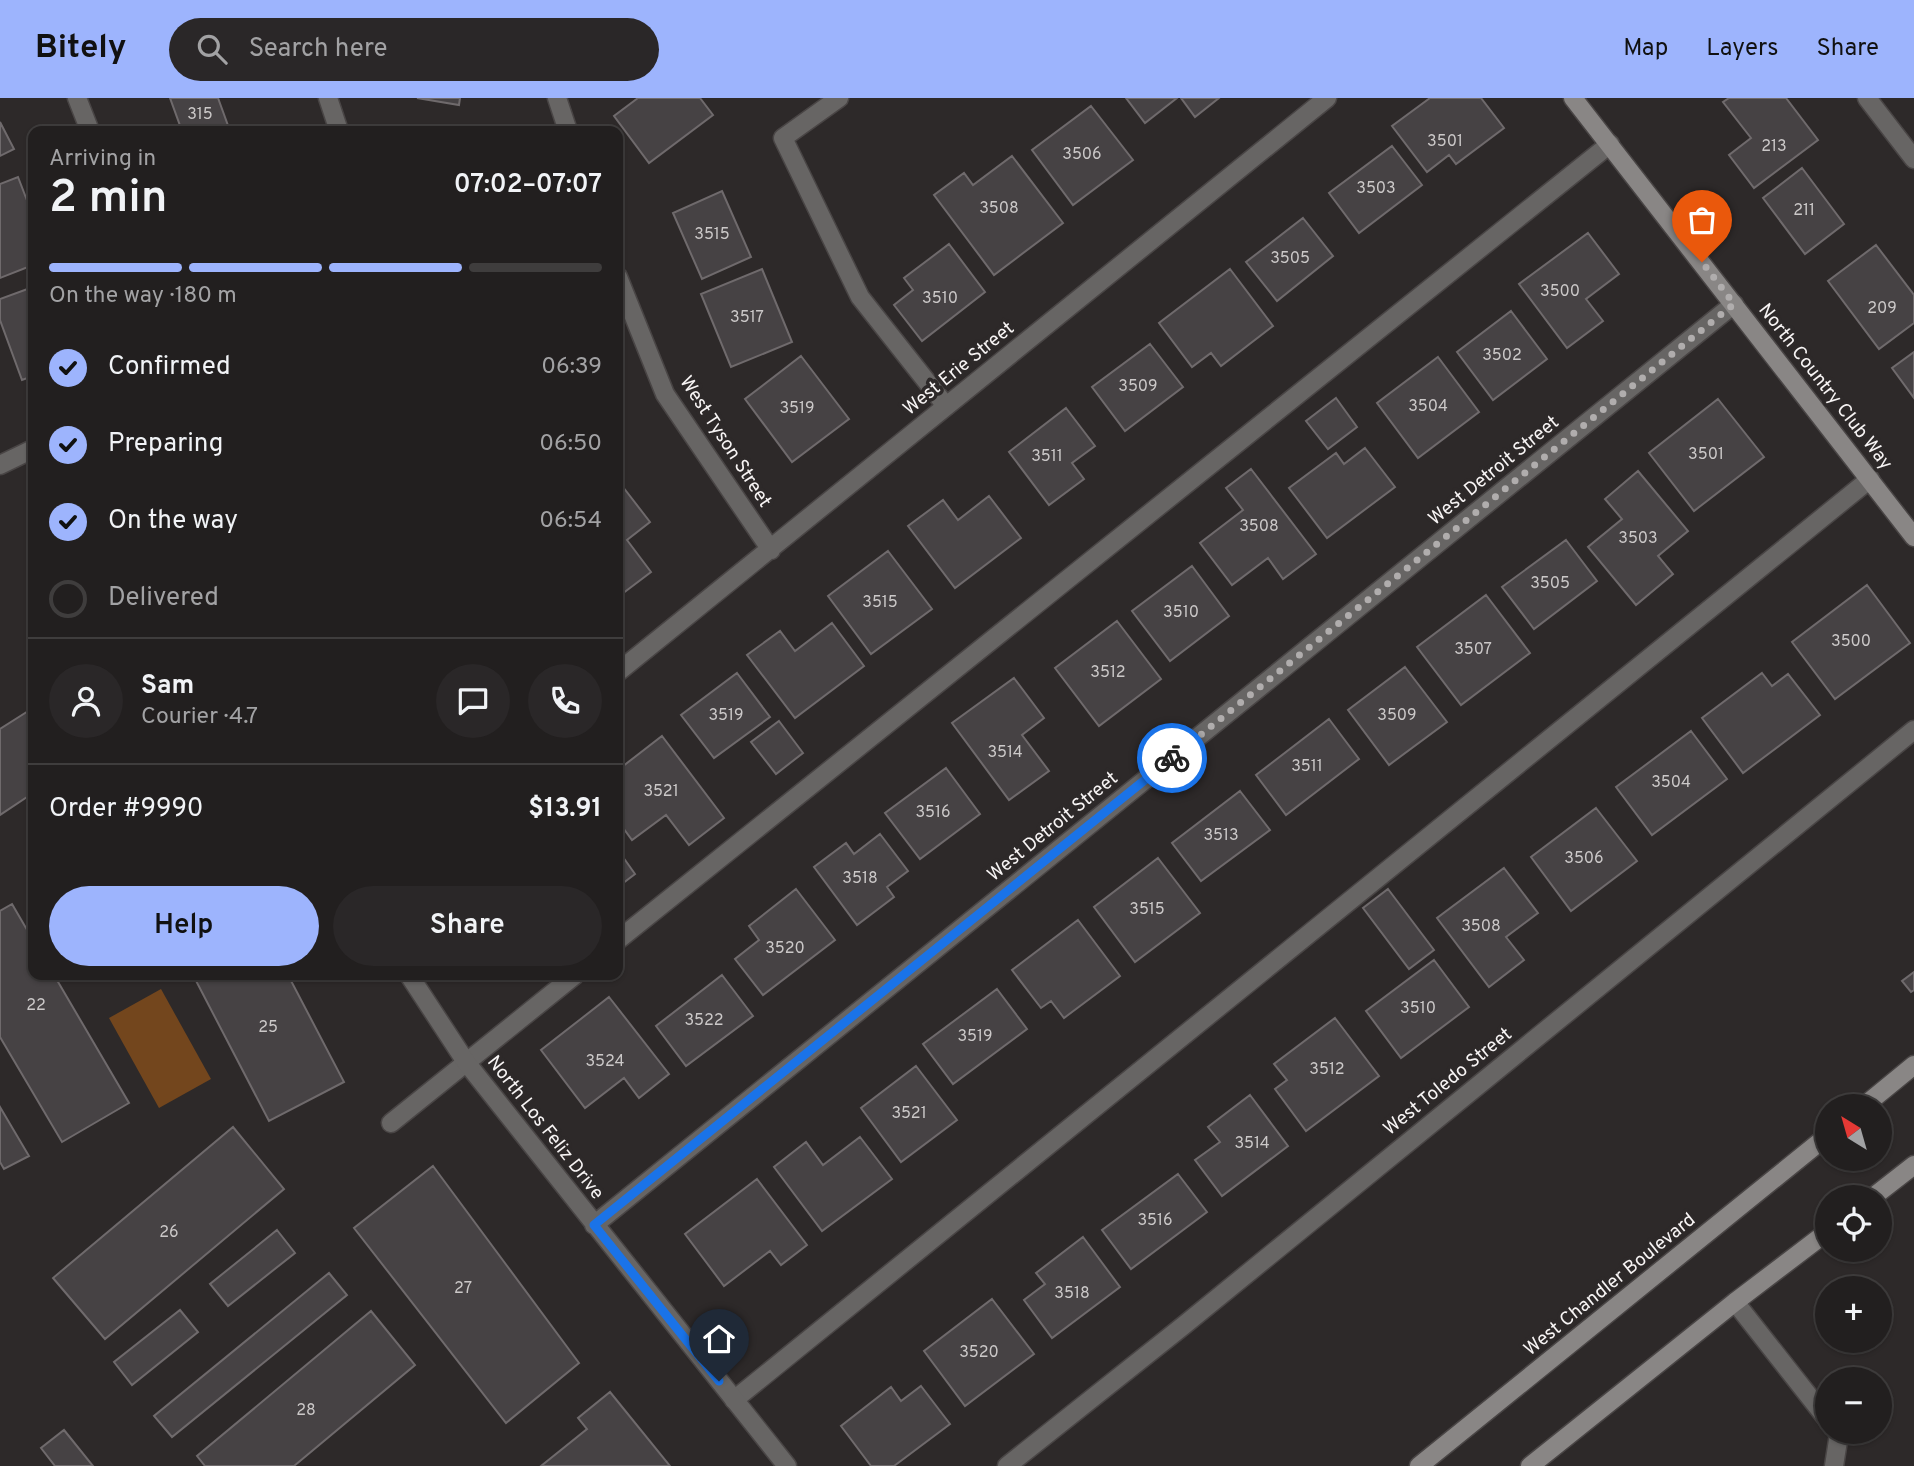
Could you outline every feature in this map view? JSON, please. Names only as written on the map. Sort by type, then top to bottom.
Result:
[{"type":"main road","name":"North Country Club Way","points":[[1573,98],[1914,537]]},
{"type":"main road","points":[[1879,1094],[1914,1065]]},
{"type":"main road","name":"West Chandler Boulevard","points":[[1419,1466],[1815,1146]]},
{"type":"main road","points":[[1889,1185],[1914,1166]]},
{"type":"main road","points":[[1531,1466],[1815,1241]]},
{"type":"street","points":[[77,98],[88,126]]},
{"type":"street","points":[[328,98],[337,126]]},
{"type":"street","points":[[557,98],[566,126]]},
{"type":"street","points":[[839,98],[783,138],[860,297],[946,406]]},
{"type":"street","name":"West Erie Street","points":[[623,668],[1327,98]]},
{"type":"street","points":[[1867,98],[1914,159]]},
{"type":"street","points":[[623,936],[1609,144]]},
{"type":"street","name":"West Tyson Street","points":[[623,289],[665,394],[771,550]]},
{"type":"street","name":"West Detroit Street","points":[[594,1225],[1734,304]]},
{"type":"street","points":[[0,465],[28,451]]},
{"type":"street","points":[[734,1400],[1870,479]]},
{"type":"street","name":"West Toledo Street","points":[[1007,1466],[1183,1326],[1914,730]]},
{"type":"street","name":"North Los Feliz Drive","points":[[412,980],[466,1062],[787,1466]]},
{"type":"street","points":[[391,1123],[569,980]]},
{"type":"street","points":[[1735,1302],[1815,1404]]},
{"type":"street","points":[[1834,1466],[1837,1444]]},
{"type":"shaded area","points":[[161,989],[211,1079],[159,1108],[109,1018]]},
{"type":"building","points":[[170,98],[218,98],[228,126],[180,126]]},
{"type":"building","points":[[417,98],[460,98],[459,105]]},
{"type":"building","points":[[638,98],[700,98],[713,115],[649,163],[614,116]]},
{"type":"building","points":[[1126,98],[1177,98],[1145,123]]},
{"type":"building","points":[[1181,98],[1219,98],[1195,117]]},
{"type":"building","points":[[1430,98],[1481,98],[1504,128],[1456,164],[1449,155],[1427,172],[1392,126]]},
{"type":"building","points":[[1729,98],[1786,98],[1818,140],[1754,188],[1729,155],[1751,138],[1723,102]]},
{"type":"building","points":[[1091,106],[1133,160],[1073,205],[1032,150]]},
{"type":"building","points":[[0,122],[14,149],[0,156]]},
{"type":"building","points":[[1392,146],[1422,185],[1359,233],[1329,193]]},
{"type":"building","points":[[1012,156],[1063,223],[994,275],[934,195],[964,173],[973,185]]},
{"type":"building","points":[[1802,168],[1844,224],[1805,254],[1763,198]]},
{"type":"building","points":[[18,177],[28,203],[28,267],[0,278],[0,184]]},
{"type":"building","points":[[722,191],[751,257],[702,279],[673,213]]},
{"type":"building","points":[[1303,218],[1333,256],[1277,301],[1246,262]]},
{"type":"building","points":[[1588,233],[1619,274],[1586,299],[1603,321],[1567,348],[1519,284]]},
{"type":"building","points":[[949,244],[985,292],[922,341],[894,305],[913,290],[904,278]]},
{"type":"building","points":[[1876,245],[1914,295],[1914,323],[1879,349],[1828,281]]},
{"type":"building","points":[[762,269],[792,342],[731,367],[701,294]]},
{"type":"building","points":[[1230,269],[1273,326],[1221,366],[1211,353],[1192,367],[1159,323]]},
{"type":"building","points":[[28,289],[28,378],[22,380],[0,320],[0,299]]},
{"type":"building","points":[[1511,311],[1547,359],[1493,400],[1457,352]]},
{"type":"building","points":[[1150,344],[1183,387],[1125,431],[1092,387]]},
{"type":"building","points":[[1914,352],[1914,398],[1892,368]]},
{"type":"building","points":[[801,356],[849,419],[792,462],[745,399]]},
{"type":"building","points":[[1438,357],[1479,412],[1418,458],[1377,403]]},
{"type":"building","points":[[1336,398],[1357,427],[1328,449],[1306,421]]},
{"type":"building","points":[[1718,399],[1764,457],[1694,511],[1649,453]]},
{"type":"building","points":[[1066,408],[1095,446],[1072,463],[1084,479],[1049,505],[1009,452]]},
{"type":"building","points":[[1365,448],[1395,487],[1327,538],[1289,488],[1336,453],[1344,464]]},
{"type":"building","points":[[1251,469],[1316,554],[1283,579],[1268,558],[1232,585],[1200,543],[1243,510],[1226,488]]},
{"type":"building","points":[[1638,471],[1688,531],[1658,556],[1673,574],[1636,605],[1588,547],[1622,519],[1605,499]]},
{"type":"building","points":[[623,487],[650,522],[627,540],[651,572],[623,593]]},
{"type":"building","points":[[989,496],[1021,538],[955,588],[908,526],[943,500],[958,520]]},
{"type":"building","points":[[1566,540],[1597,581],[1534,629],[1502,587]]},
{"type":"building","points":[[888,551],[932,609],[871,654],[828,596]]},
{"type":"building","points":[[1192,566],[1229,616],[1170,661],[1132,611]]},
{"type":"building","points":[[1867,585],[1910,643],[1835,699],[1792,642]]},
{"type":"building","points":[[1486,595],[1530,653],[1461,705],[1417,647]]},
{"type":"building","points":[[1117,621],[1161,679],[1099,726],[1055,668]]},
{"type":"building","points":[[832,623],[864,666],[795,718],[747,655],[780,631],[795,651]]},
{"type":"building","points":[[1405,667],[1447,722],[1389,765],[1348,710]]},
{"type":"building","points":[[737,673],[770,717],[714,758],[681,715]]},
{"type":"building","points":[[1762,673],[1772,686],[1788,674],[1820,715],[1743,773],[1702,718]]},
{"type":"building","points":[[1014,678],[1044,718],[1022,735],[1049,771],[1009,800],[952,723]]},
{"type":"building","points":[[28,711],[28,796],[0,815],[0,729]]},
{"type":"building","points":[[1329,719],[1359,759],[1286,815],[1256,775]]},
{"type":"building","points":[[779,721],[803,753],[776,774],[751,742]]},
{"type":"building","points":[[1691,731],[1727,779],[1652,835],[1616,787]]},
{"type":"building","points":[[662,736],[724,818],[689,845],[666,815],[632,840],[623,828],[623,766]]},
{"type":"building","points":[[946,768],[980,814],[920,859],[885,813]]},
{"type":"building","points":[[1240,791],[1270,830],[1201,881],[1172,843]]},
{"type":"building","points":[[1596,808],[1637,861],[1571,911],[1531,857]]},
{"type":"building","points":[[880,834],[908,871],[887,887],[894,897],[857,925],[814,867],[846,843],[854,854]]},
{"type":"building","points":[[623,857],[635,874],[623,883]]},
{"type":"building","points":[[1158,858],[1200,913],[1135,962],[1094,907]]},
{"type":"building","points":[[1504,868],[1538,913],[1506,937],[1524,960],[1489,987],[1437,918]]},
{"type":"building","points":[[796,889],[835,940],[763,995],[735,959],[759,940],[749,926]]},
{"type":"building","points":[[1388,889],[1434,950],[1409,969],[1363,908]]},
{"type":"building","points":[[12,904],[28,931],[28,980],[57,980],[129,1103],[62,1142],[0,1037],[0,911]]},
{"type":"building","points":[[1078,920],[1120,976],[1064,1018],[1051,1001],[1041,1008],[1012,970]]},
{"type":"building","points":[[1434,960],[1469,1007],[1401,1058],[1366,1011]]},
{"type":"building","points":[[1914,972],[1914,990],[1911,992],[1902,981]]},
{"type":"building","points":[[722,975],[753,1016],[686,1066],[656,1026]]},
{"type":"building","points":[[196,980],[291,980],[344,1082],[269,1121]]},
{"type":"building","points":[[997,989],[1027,1029],[953,1084],[923,1044]]},
{"type":"building","points":[[609,997],[669,1074],[639,1098],[624,1078],[585,1108],[541,1050]]},
{"type":"building","points":[[1335,1018],[1379,1076],[1306,1131],[1275,1089],[1287,1080],[1274,1064]]},
{"type":"building","points":[[916,1066],[957,1120],[901,1162],[861,1108]]},
{"type":"building","points":[[1250,1095],[1288,1146],[1222,1196],[1195,1160],[1220,1142],[1208,1127]]},
{"type":"building","points":[[0,1107],[29,1156],[4,1169],[0,1162]]},
{"type":"building","points":[[233,1127],[284,1189],[105,1339],[53,1278]]},
{"type":"building","points":[[860,1137],[892,1179],[822,1231],[774,1167],[806,1142],[823,1165]]},
{"type":"building","points":[[433,1166],[579,1363],[506,1423],[354,1228]]},
{"type":"building","points":[[1178,1174],[1207,1212],[1131,1269],[1102,1230]]},
{"type":"building","points":[[757,1179],[807,1245],[781,1265],[770,1251],[724,1286],[685,1234]]},
{"type":"building","points":[[277,1230],[295,1253],[228,1306],[210,1284]]},
{"type":"building","points":[[1083,1237],[1120,1287],[1052,1338],[1024,1300],[1045,1284],[1036,1273]]},
{"type":"building","points":[[329,1273],[347,1295],[172,1437],[154,1416]]},
{"type":"building","points":[[992,1299],[1034,1354],[965,1406],[924,1351]]},
{"type":"building","points":[[180,1310],[198,1332],[132,1385],[114,1362]]},
{"type":"building","points":[[371,1311],[415,1365],[294,1466],[205,1466],[197,1456]]},
{"type":"building","points":[[921,1386],[950,1424],[894,1466],[871,1466],[841,1426],[891,1387],[901,1401]]},
{"type":"building","points":[[610,1392],[670,1466],[541,1466],[587,1429],[578,1418]]},
{"type":"building","points":[[64,1430],[93,1466],[55,1466],[41,1448]]},
{"type":"way so far","points":[[1172,758],[1734,304],[1702,262]]},
{"type":"route","points":[[719,1381],[594,1225],[1172,758]]}]
